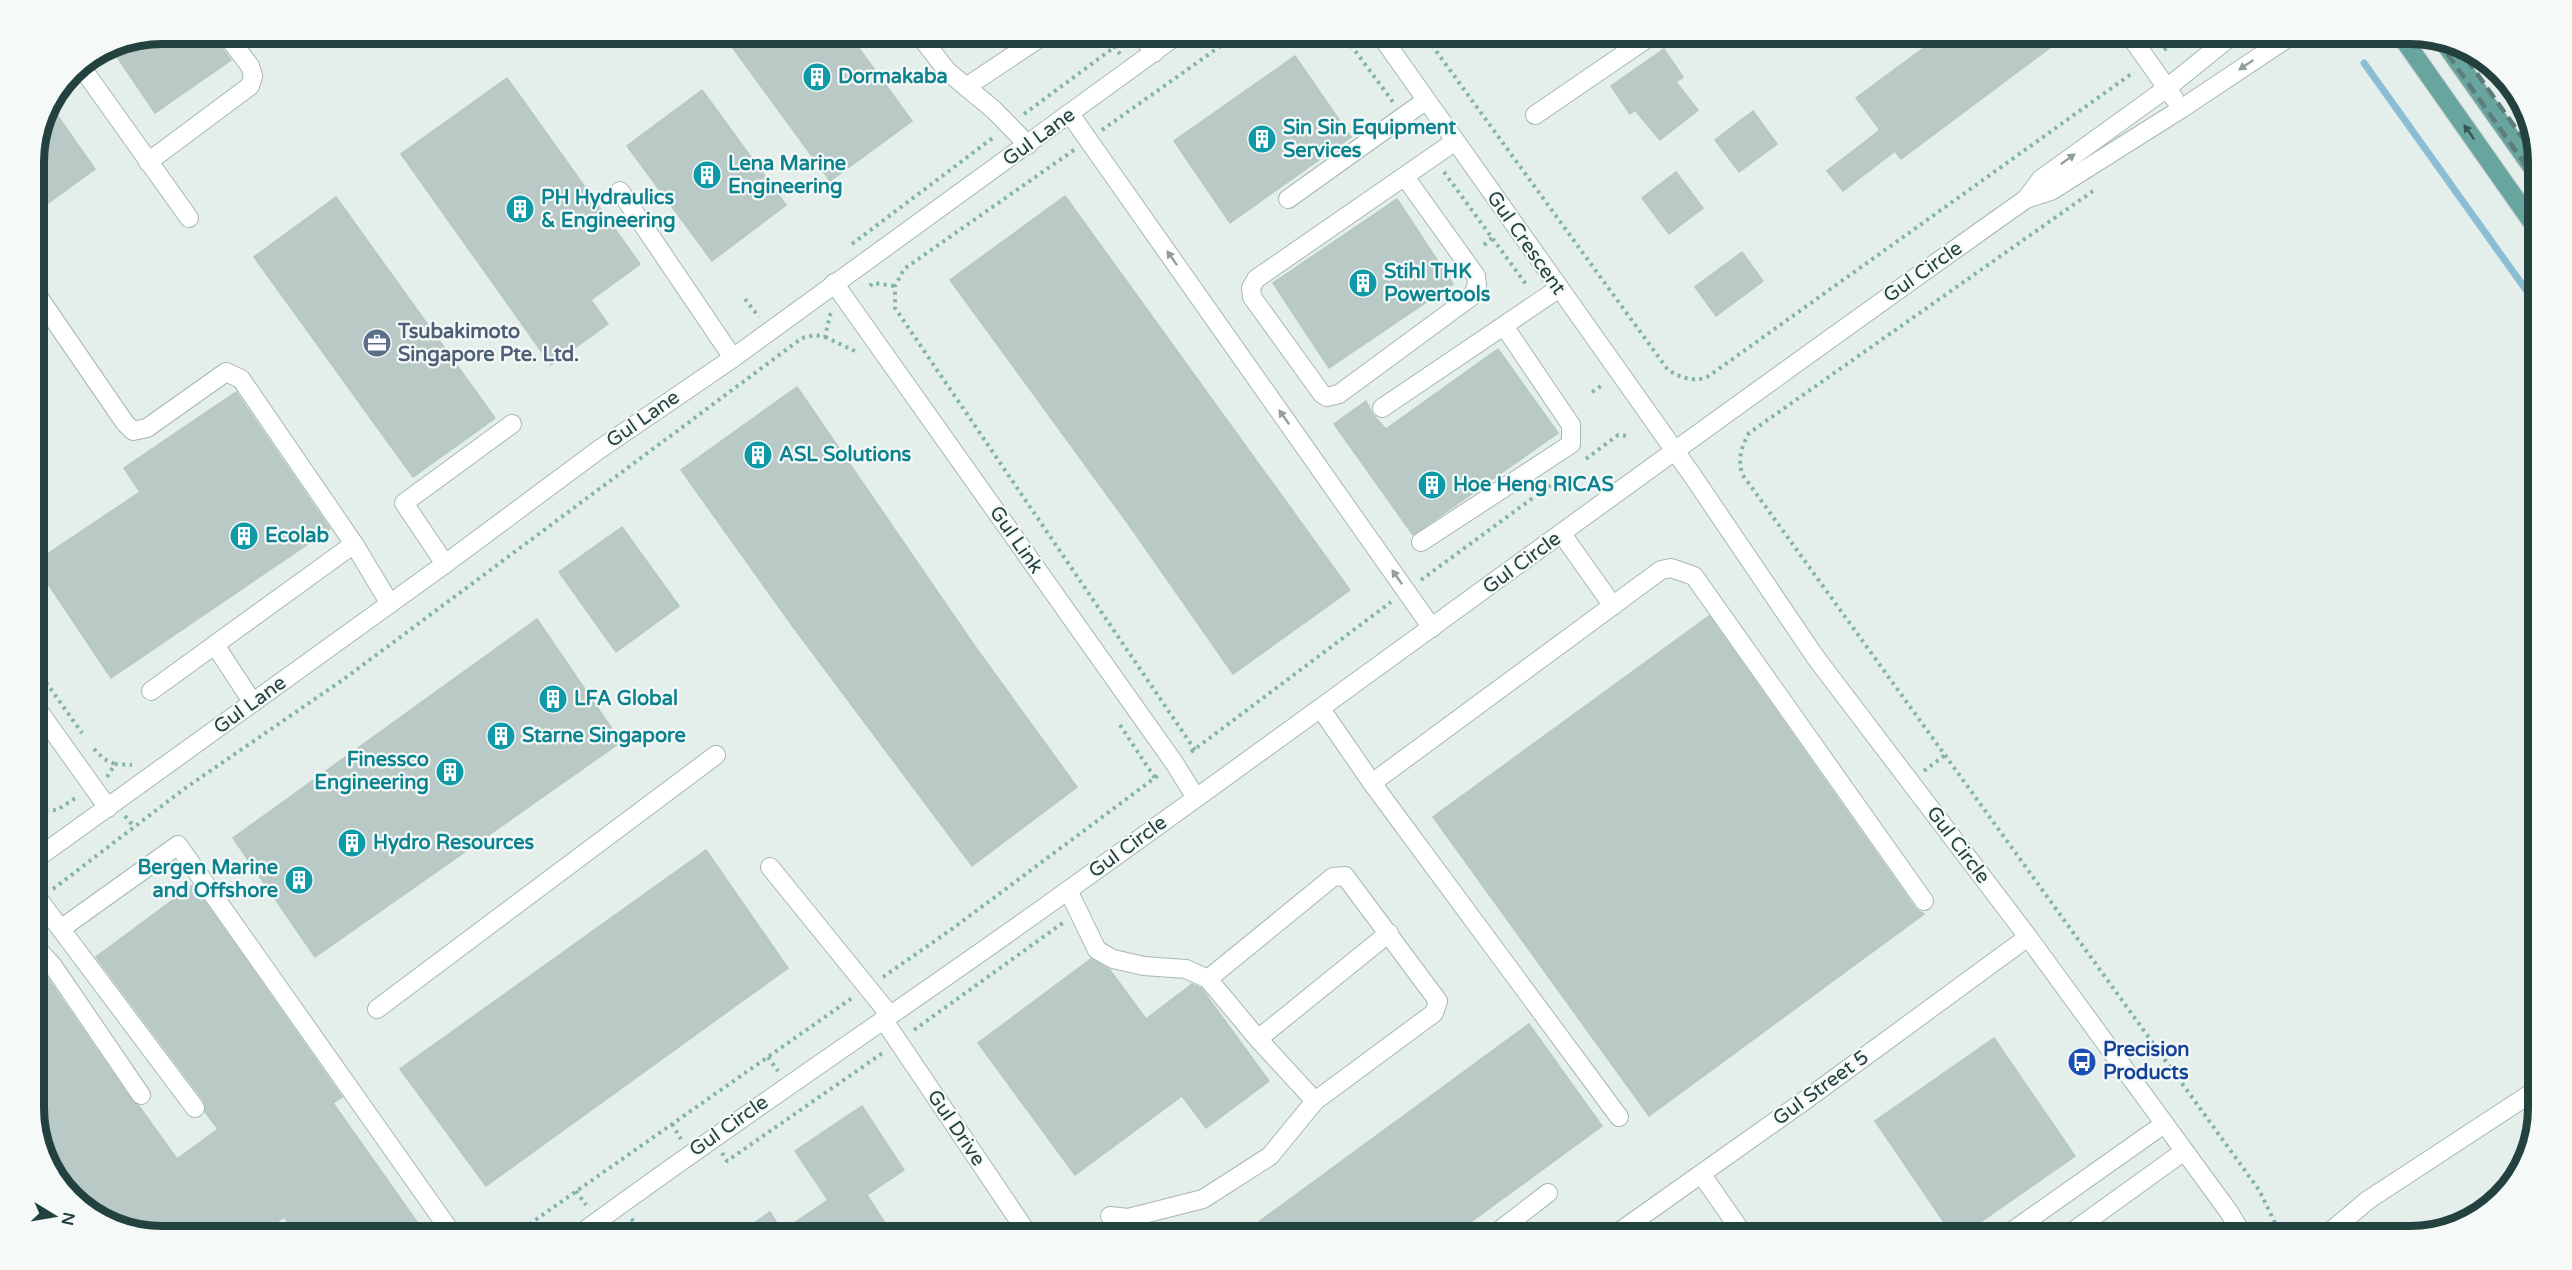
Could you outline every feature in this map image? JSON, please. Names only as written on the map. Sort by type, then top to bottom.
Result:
[{"type":"main road","points":[[2405,44],[2528,217]]},
{"type":"main road","points":[[2451,51],[2528,161]]},
{"type":"street","points":[[148,162],[249,86],[253,76],[249,66],[233,44]]},
{"type":"street","points":[[926,44],[947,71],[993,110],[1028,145]]},
{"type":"street","points":[[966,87],[1030,44]]},
{"type":"street","points":[[1148,44],[1154,53]]},
{"type":"street","name":"Gul Lane","points":[[44,853],[642,419],[733,358],[1166,44]]},
{"type":"street","name":"Gul Crescent","points":[[1386,44],[1675,451]]},
{"type":"street","points":[[1535,115],[1639,44]]},
{"type":"street","points":[[2136,44],[2181,109]]},
{"type":"street","name":"Gul Circle","points":[[2026,199],[2041,178],[2167,88],[2221,44]]},
{"type":"street","name":"Gul Circle","points":[[591,1226],[674,1164],[1068,890],[1321,709],[1804,356],[2026,199],[2051,191],[2278,44]]},
{"type":"street","points":[[85,72],[189,218]]},
{"type":"street","points":[[1288,199],[1425,101]]},
{"type":"street","points":[[1070,114],[1432,628]]},
{"type":"street","points":[[1405,177],[1476,276],[1476,290],[1472,296],[1339,394],[1327,397],[1322,394],[1252,297],[1251,288],[1257,279],[1454,142]]},
{"type":"street","points":[[620,191],[733,358]]},
{"type":"street","name":"Gul Link","points":[[834,283],[1175,764],[1196,798]]},
{"type":"street","points":[[1382,408],[1558,289]]},
{"type":"street","points":[[44,305],[133,431],[147,428],[226,372],[241,379],[354,544],[390,604]]},
{"type":"street","points":[[1421,542],[1571,444],[1571,424],[1504,326]]},
{"type":"street","points":[[445,564],[404,503],[512,423]]},
{"type":"street","name":"Gul Circle","points":[[1675,451],[1816,658],[2028,937],[2183,1152],[2230,1211],[2238,1226]]},
{"type":"street","points":[[1562,534],[1612,606]]},
{"type":"street","points":[[151,691],[354,544]]},
{"type":"street","points":[[1372,783],[1661,570],[1671,568],[1694,576],[1924,901]]},
{"type":"street","points":[[215,645],[253,703]]},
{"type":"street","points":[[1321,709],[1372,783],[1619,1117]]},
{"type":"street","points":[[44,718],[108,808]]},
{"type":"street","points":[[376,1009],[716,755]]},
{"type":"street","points":[[62,928],[178,845],[447,1226]]},
{"type":"street","name":"Gul Drive","points":[[770,867],[868,988],[1023,1226]]},
{"type":"street","points":[[1110,1216],[1128,1218],[1203,1199],[1270,1156],[1315,1101],[1434,1013],[1438,1001],[1345,876],[1333,877],[1208,979]]},
{"type":"street","points":[[1068,890],[1097,950],[1113,959],[1144,966],[1186,969],[1208,979],[1258,1039],[1315,1101]]},
{"type":"street","points":[[44,906],[195,1108]]},
{"type":"street","points":[[1258,1039],[1389,933]]},
{"type":"street","name":"Gul Street 5","points":[[1628,1226],[2028,937]]},
{"type":"street","points":[[44,956],[141,1095]]},
{"type":"street","points":[[2338,1226],[2368,1200],[2529,1095]]},
{"type":"street","points":[[2020,1226],[2164,1124]]},
{"type":"street","points":[[2080,1226],[2183,1152]]},
{"type":"street","points":[[1702,1174],[1737,1226]]},
{"type":"street","points":[[1505,1226],[1548,1193]]},
{"type":"path","points":[[1195,750],[895,308],[895,286],[904,269],[1223,44]]},
{"type":"path","points":[[1431,44],[1668,370],[1681,377],[1695,380],[1706,378],[2172,44]]},
{"type":"path","points":[[2102,185],[1749,433],[1738,460],[1742,474],[2259,1190],[2277,1226]]},
{"type":"path","points":[[44,890],[184,789],[344,679],[802,338],[815,335],[825,337],[830,315],[873,283],[895,286]]},
{"type":"path","points":[[1579,464],[1618,435],[1628,436]]},
{"type":"path","points":[[527,1226],[952,929],[1560,478]]},
{"type":"path","points":[[44,679],[84,735]]},
{"type":"path","points":[[90,744],[96,753],[115,764]]},
{"type":"building","points":[[154,44],[219,44],[231,60],[155,113],[115,54]]},
{"type":"building","name":"Dormakaba","points":[[730,44],[856,44],[912,121],[830,181]]},
{"type":"building","points":[[1929,44],[2055,44],[1901,159],[1895,151],[1843,191],[1827,171],[1880,130],[1856,98]]},
{"type":"building","points":[[1664,49],[1683,77],[1676,82],[1698,110],[1660,140],[1635,110],[1630,114],[1611,86]]},
{"type":"building","name":"Sin Sin Equipment Services","points":[[1295,56],[1351,137],[1230,223],[1174,141]]},
{"type":"building","name":"PH Hydraulics & Engineering","points":[[507,78],[640,264],[591,300],[608,324],[551,365],[401,154]]},
{"type":"building","name":"Lena Marine Engineering","points":[[702,90],[786,205],[712,261],[627,146]]},
{"type":"building","points":[[1753,111],[1777,144],[1739,172],[1715,140]]},
{"type":"building","points":[[55,112],[95,169],[44,206],[44,154],[48,131]]},
{"type":"building","points":[[1676,172],[1703,208],[1669,234],[1642,198]]},
{"type":"building","points":[[1065,196],[1350,590],[1233,674],[1129,525],[950,280]]},
{"type":"building","points":[[336,197],[495,418],[413,477],[254,257]]},
{"type":"building","name":"Stihl THK Powertools","points":[[1397,199],[1453,284],[1329,368],[1273,283]]},
{"type":"building","points":[[1742,252],[1763,281],[1716,316],[1695,287]]},
{"type":"building","name":"Hoe Heng RICAS","points":[[1498,349],[1558,433],[1413,535],[1334,424],[1366,401],[1373,415],[1386,429]]},
{"type":"building","points":[[797,387],[974,645],[1077,787],[972,866],[791,624],[681,470]]},
{"type":"building","name":"Ecolab","points":[[236,392],[330,529],[111,678],[44,578],[44,556],[140,492],[124,468]]},
{"type":"building","points":[[622,527],[679,606],[616,652],[559,572]]},
{"type":"building","points":[[1709,616],[1915,908],[1924,914],[1649,1116],[1433,817]]},
{"type":"building","points":[[537,619],[621,742],[315,957],[233,838]]},
{"type":"building","points":[[706,850],[788,968],[486,1186],[400,1069]]},
{"type":"building","points":[[193,885],[342,1097],[333,1103],[420,1226],[290,1226],[284,1217],[271,1226],[162,1226],[124,1220],[96,1207],[84,1197],[84,1186],[73,1186],[63,1174],[46,1131],[44,1116],[44,973],[132,1101],[139,1106],[177,1159],[218,1129],[205,1112],[204,1101],[96,957]]},
{"type":"building","points":[[1091,959],[1110,970],[1146,1019],[1192,984],[1201,988],[1269,1081],[1206,1128],[1182,1096],[1075,1175],[978,1043]]},
{"type":"building","points":[[1529,1024],[1602,1126],[1465,1226],[1253,1226]]},
{"type":"building","points":[[1994,1038],[2075,1156],[1975,1226],[1947,1226],[1875,1121]]},
{"type":"building","points":[[862,1106],[904,1170],[867,1195],[887,1226],[789,1226],[828,1200],[795,1151]]},
{"type":"building","points":[[770,1212],[779,1226],[749,1226]]},
{"type":"waterway","points":[[2364,63],[2528,293]]},
{"type":"railway","points":[[2444,49],[2528,168]]},
{"type":"railway","points":[[2465,57],[2527,144]]},
{"type":"place","name":"Dormakaba","points":[[817,77]]},
{"type":"place","name":"Sin Sin Equipment Services","points":[[1262,139]]},
{"type":"place","name":"Lena Marine Engineering","points":[[707,175]]},
{"type":"place","name":"PH Hydraulics & Engineering","points":[[520,209]]},
{"type":"place","name":"Stihl THK Powertools","points":[[1363,283]]},
{"type":"place","name":"Tsubakimoto Singapore Pte. Ltd.","points":[[377,343]]},
{"type":"place","name":"ASL Solutions","points":[[758,455]]},
{"type":"place","name":"Hoe Heng RICAS","points":[[1432,485]]},
{"type":"place","name":"Ecolab","points":[[244,536]]},
{"type":"place","name":"LFA Global","points":[[553,699]]},
{"type":"place","name":"Starne Singapore","points":[[501,736]]},
{"type":"place","name":"Finessco Engineering","points":[[450,772]]},
{"type":"place","name":"Hydro Resources","points":[[352,843]]},
{"type":"place","name":"Bergen Marine and Offshore","points":[[299,880]]},
{"type":"place","name":"Precision Products","points":[[2082,1062]]}]
